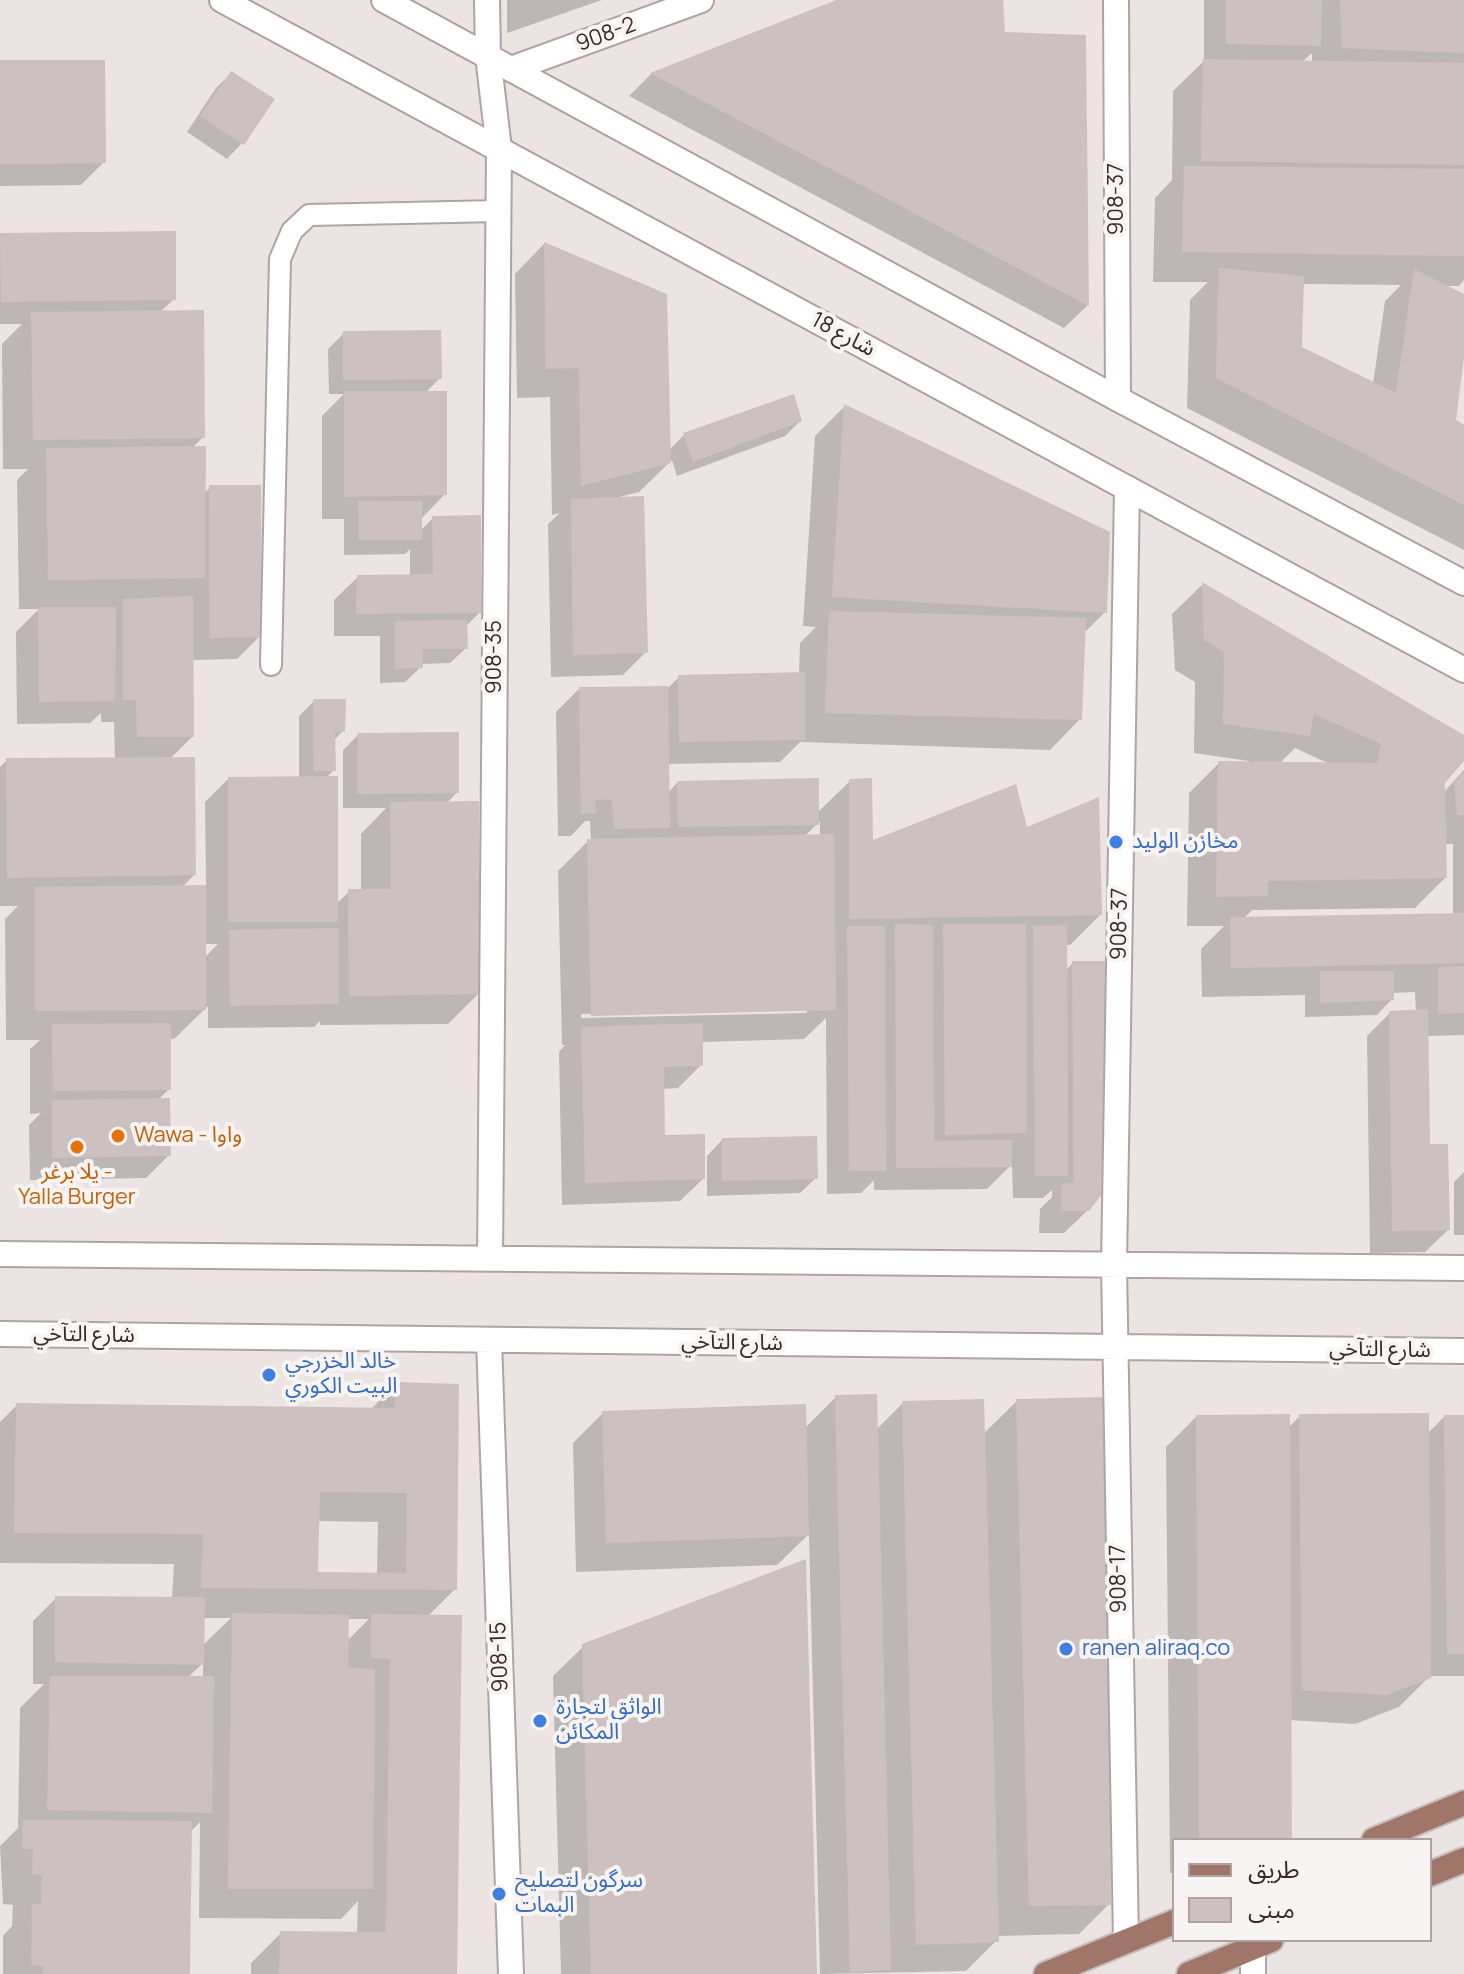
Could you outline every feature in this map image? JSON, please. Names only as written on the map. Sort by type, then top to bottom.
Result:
[{"type":"main road","points":[[1379,1838],[1464,1803]]},
{"type":"main road","points":[[1432,1873],[1464,1860]]},
{"type":"main road","points":[[1046,1974],[1172,1923]]},
{"type":"main road","points":[[1189,1974],[1262,1944]]},
{"type":"street","name":"شارع 18","points":[[222,0],[1464,670]]},
{"type":"street","points":[[384,0],[1118,399],[1464,583]]},
{"type":"street","name":"908-35","points":[[487,0],[488,56],[499,149],[490,1259]]},
{"type":"street","name":"908-2","points":[[511,69],[701,0]]},
{"type":"street","name":"908-37","points":[[1116,0],[1118,399]]},
{"type":"street","name":"908-37","points":[[1114,1265],[1127,488]]},
{"type":"street","points":[[0,1254],[1464,1268]]},
{"type":"street","name":"908-17","points":[[1114,1265],[1126,1941]]},
{"type":"street","name":"شارع التآخي","points":[[0,1334],[1464,1351]]},
{"type":"street","name":"908-15","points":[[489,1340],[511,1974]]},
{"type":"street","points":[[1253,1974],[1262,1944]]},
{"type":"lane","points":[[271,665],[280,259],[292,231],[309,215],[499,211]]},
{"type":"building","points":[[836,0],[1003,0],[1005,32],[1086,35],[1089,306],[650,73]]},
{"type":"building","points":[[1226,0],[1322,0],[1321,46],[1226,44]]},
{"type":"building","points":[[1340,0],[1464,0],[1464,53],[1342,48]]},
{"type":"building","points":[[1203,59],[1464,63],[1464,165],[1201,161]]},
{"type":"building","points":[[0,60],[105,60],[106,163],[0,164]]},
{"type":"building","points":[[231,71],[275,99],[244,145],[200,116]]},
{"type":"building","points":[[1184,166],[1464,169],[1464,256],[1182,252]]},
{"type":"building","points":[[176,231],[176,300],[1,302],[0,233]]},
{"type":"building","points":[[544,242],[667,294],[671,463],[581,486],[579,368],[546,369]]},
{"type":"building","points":[[1219,268],[1304,276],[1302,347],[1396,393],[1414,269],[1464,294],[1464,358],[1456,420],[1464,425],[1464,505],[1216,378]]},
{"type":"building","points":[[204,310],[205,438],[33,440],[31,312]]},
{"type":"building","points":[[441,330],[442,379],[343,380],[343,331]]},
{"type":"building","points":[[344,391],[447,391],[447,495],[344,497]]},
{"type":"building","points":[[794,394],[802,421],[693,462],[683,433]]},
{"type":"building","points":[[844,404],[1110,532],[1107,613],[832,597]]},
{"type":"building","points":[[206,446],[205,578],[48,580],[46,448]]},
{"type":"building","points":[[209,485],[261,485],[262,637],[210,638]]},
{"type":"building","points":[[644,496],[648,653],[573,655],[571,499]]},
{"type":"building","points":[[358,501],[422,501],[422,540],[359,540]]},
{"type":"building","points":[[481,515],[481,613],[356,614],[357,575],[433,574],[432,516]]},
{"type":"building","points":[[1202,582],[1464,735],[1464,761],[1445,783],[1447,878],[1268,881],[1268,896],[1216,897],[1218,761],[1377,763],[1381,744],[1314,714],[1310,736],[1223,724],[1224,652],[1204,640]]},
{"type":"building","points":[[193,596],[194,737],[137,737],[136,700],[123,700],[123,599]]},
{"type":"building","points":[[38,607],[116,607],[115,701],[39,702]]},
{"type":"building","points":[[829,611],[1086,618],[1082,720],[825,713]]},
{"type":"building","points":[[467,620],[468,649],[423,649],[423,668],[395,669],[395,621]]},
{"type":"building","points":[[805,672],[805,740],[679,742],[678,675]]},
{"type":"building","points":[[668,686],[670,828],[614,829],[612,799],[595,800],[596,813],[581,814],[579,687]]},
{"type":"building","points":[[313,699],[346,699],[345,732],[335,731],[336,771],[314,771]]},
{"type":"building","points":[[459,732],[459,793],[357,794],[358,733]]},
{"type":"building","points":[[195,757],[196,875],[7,878],[6,758]]},
{"type":"building","points":[[1464,771],[1464,815],[1457,815],[1454,783]]},
{"type":"building","points":[[338,776],[338,922],[228,922],[228,777]]},
{"type":"building","points":[[819,778],[819,825],[678,827],[677,781]]},
{"type":"building","points":[[872,778],[873,840],[1016,784],[1027,827],[1099,797],[1102,915],[849,919],[849,779]]},
{"type":"building","points":[[479,801],[480,994],[349,996],[348,889],[391,889],[390,802]]},
{"type":"building","points":[[834,834],[836,1010],[591,1016],[587,839]]},
{"type":"building","points":[[206,885],[206,1010],[35,1011],[35,887]]},
{"type":"building","points":[[1464,913],[1464,963],[1231,968],[1230,917]]},
{"type":"building","points":[[895,924],[933,925],[934,1141],[1012,1140],[1012,1167],[896,1168]]},
{"type":"building","points":[[943,924],[1026,924],[1027,1133],[945,1135]]},
{"type":"building","points":[[1067,925],[1068,1176],[1035,1176],[1033,926]]},
{"type":"building","points":[[847,926],[885,926],[886,1171],[849,1171]]},
{"type":"building","points":[[339,928],[339,1004],[230,1006],[229,930]]},
{"type":"building","points":[[1072,961],[1106,961],[1107,1188],[1089,1211],[1061,1211],[1062,1184],[1074,1182]]},
{"type":"building","points":[[1464,966],[1464,1013],[1438,1014],[1438,967]]},
{"type":"building","points":[[1320,971],[1394,971],[1394,1000],[1320,1003]]},
{"type":"building","points":[[1428,1009],[1430,1144],[1448,1144],[1450,1230],[1392,1231],[1389,1011]]},
{"type":"building","points":[[171,1023],[171,1090],[53,1091],[52,1024]]},
{"type":"building","points":[[703,1023],[703,1066],[664,1067],[665,1135],[705,1134],[705,1179],[585,1183],[581,1027]]},
{"type":"building","points":[[170,1098],[171,1156],[52,1158],[52,1100]]},
{"type":"building","points":[[817,1136],[818,1179],[722,1181],[722,1138]]},
{"type":"building","points":[[396,1382],[459,1384],[457,1590],[201,1588],[203,1534],[14,1533],[16,1403],[395,1408]],"holes":[[[320,1492],[407,1493],[406,1573],[318,1572]]]},
{"type":"building","points":[[877,1394],[891,1970],[850,1972],[835,1395]]},
{"type":"building","points":[[1107,1397],[1111,1905],[1029,1906],[1016,1399]]},
{"type":"building","points":[[984,1399],[999,1942],[916,1945],[902,1401]]},
{"type":"building","points":[[806,1404],[809,1536],[606,1543],[602,1411]]},
{"type":"building","points":[[1429,1413],[1431,1678],[1386,1695],[1302,1690],[1299,1414]]},
{"type":"building","points":[[1290,1414],[1292,1838],[1199,1838],[1196,1415]]},
{"type":"building","points":[[1444,1415],[1464,1415],[1464,1654],[1447,1654]]},
{"type":"building","points":[[806,1559],[817,1974],[591,1974],[582,1644]]},
{"type":"building","points":[[55,1596],[205,1597],[204,1665],[55,1662]]},
{"type":"building","points":[[232,1613],[349,1615],[348,1668],[375,1669],[373,1889],[228,1889]]},
{"type":"building","points":[[371,1614],[462,1615],[457,1974],[279,1974],[280,1931],[386,1932],[390,1659],[371,1658]]},
{"type":"building","points":[[50,1676],[214,1676],[212,1813],[47,1810]]},
{"type":"building","points":[[23,1820],[192,1821],[190,1974],[43,1974],[43,1966],[31,1965],[32,1904],[41,1904],[42,1875],[32,1874],[33,1849],[22,1849]]},
{"type":"place","name":"مخازن الوليد","points":[[1116,842]]},
{"type":"place","name":"Wawa - واوا","points":[[118,1136]]},
{"type":"place","name":"يلا برغر - Yalla Burger","points":[[77,1147]]},
{"type":"place","name":"خالد الخزرجي البيت الكوري","points":[[269,1375]]},
{"type":"place","name":"ranen aliraq.co","points":[[1066,1649]]},
{"type":"place","name":"الواثق لتجارة المكائن","points":[[540,1721]]},
{"type":"place","name":"سرگون لتصليح البمات","points":[[499,1894]]}]
